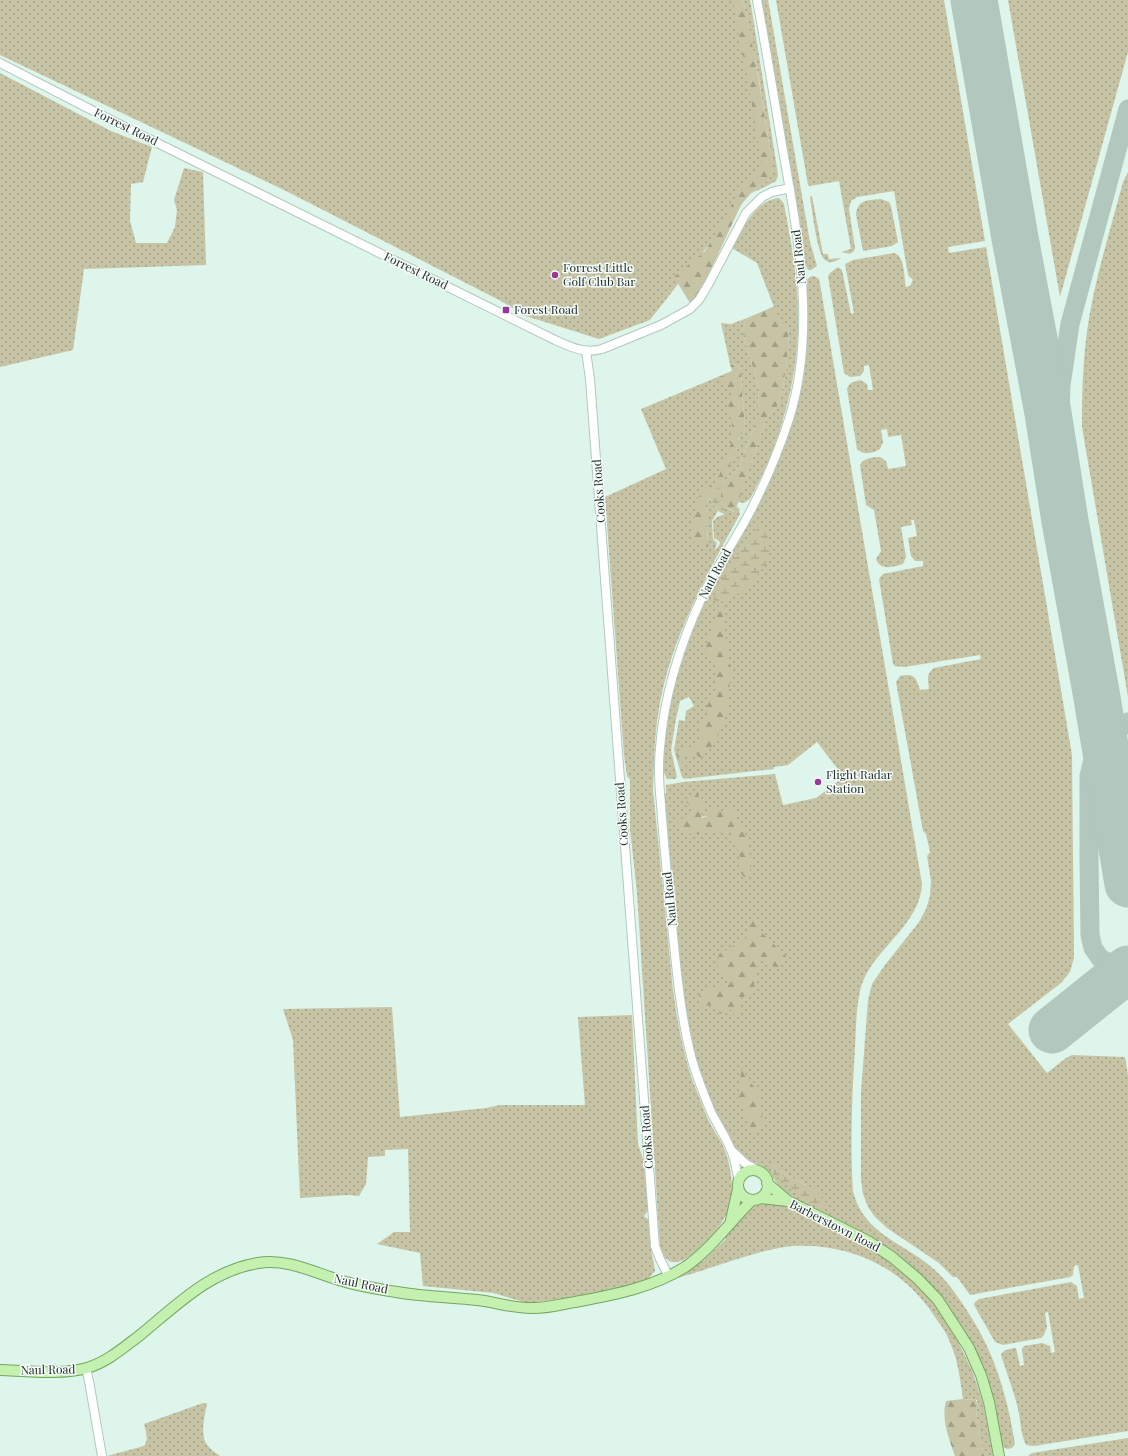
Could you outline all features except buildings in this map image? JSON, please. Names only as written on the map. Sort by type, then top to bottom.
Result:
[{"type":"main road","points":[[768,1183],[765,1193],[756,1199],[744,1196],[739,1184],[744,1172],[749,1170],[759,1171],[766,1178],[768,1183],[788,1201]]},
{"type":"main road","name":"Naul Road","points":[[730,1222],[739,1184]]},
{"type":"main road","name":"Naul Road","points":[[0,1370],[61,1371],[86,1368],[96,1364],[118,1352],[193,1291],[216,1276],[258,1263],[268,1262],[287,1264],[349,1283],[388,1291],[479,1300],[528,1308],[550,1307],[622,1292],[668,1276],[684,1267],[716,1240],[730,1222],[756,1199]]},
{"type":"main road","name":"Barberstown Road","points":[[756,1199],[788,1201],[868,1241],[892,1257],[918,1279],[938,1300],[969,1348],[981,1375],[989,1402],[999,1456]]},
{"type":"street","name":"Naul Road","points":[[739,1184],[731,1149],[701,1087],[692,1059],[684,1022],[679,990],[666,865],[659,782],[659,750],[664,713],[673,672],[703,596],[714,574],[751,511],[767,477],[790,417],[799,374],[803,331],[801,266],[790,188],[757,0]]},
{"type":"street","name":"Forrest Road","points":[[0,63],[113,121],[527,326],[575,348],[586,351],[602,349],[661,325],[690,309],[699,300],[708,285],[746,212],[762,197],[772,192],[790,188]]},
{"type":"street","name":"Cooks Road","points":[[586,351],[591,386],[655,1246],[668,1276]]},
{"type":"street","name":"Naul Road","points":[[731,1149],[746,1164],[759,1171]]},
{"type":"street","points":[[86,1368],[102,1456]]},
{"type":"green space","points":[[0,0],[736,0],[764,165],[707,247],[650,320],[599,339],[526,316],[501,301],[282,189],[0,55]]},
{"type":"green space","points":[[732,0],[743,0],[756,63],[773,169],[768,180],[751,193],[741,205],[706,280],[696,297],[690,303],[674,277],[705,251],[729,211],[737,192],[741,193],[743,183],[762,164]]},
{"type":"green space","points":[[743,0],[750,0],[751,5],[778,176],[776,181],[751,193],[768,180],[773,169],[759,79]]},
{"type":"green space","points":[[759,0],[768,0],[769,5],[810,242],[817,266],[811,270],[808,270],[804,262]]},
{"type":"green space","points":[[776,0],[944,0],[985,241],[948,247],[949,253],[986,247],[1072,755],[1074,958],[1070,972],[1061,983],[1008,1024],[1047,1073],[1072,1055],[1125,1057],[1128,1075],[1128,1431],[1034,1446],[1026,1445],[1015,1399],[1001,1355],[1003,1352],[1011,1348],[1016,1348],[1020,1366],[1024,1365],[1022,1349],[1024,1346],[1042,1343],[1050,1346],[1051,1353],[1055,1352],[1048,1312],[1045,1313],[1047,1327],[1041,1338],[1003,1345],[995,1342],[974,1305],[979,1299],[1071,1282],[1077,1286],[1079,1299],[1084,1298],[1078,1265],[1074,1266],[1073,1275],[1070,1277],[970,1295],[957,1277],[953,1277],[939,1263],[887,1228],[875,1217],[868,1207],[863,1194],[861,1179],[861,1092],[868,1000],[872,984],[919,922],[926,909],[930,896],[931,881],[927,856],[930,852],[926,834],[923,831],[896,682],[900,676],[908,675],[916,679],[920,690],[929,689],[929,675],[931,670],[934,668],[981,659],[980,655],[904,667],[895,666],[893,664],[879,579],[883,574],[923,566],[923,561],[915,561],[911,556],[908,538],[917,536],[914,520],[911,520],[912,525],[901,527],[906,557],[903,564],[892,567],[884,567],[878,563],[876,559],[881,551],[874,510],[866,505],[860,465],[866,459],[880,457],[886,461],[888,469],[906,466],[901,435],[888,437],[887,429],[881,430],[883,442],[880,449],[868,453],[857,449],[847,389],[850,384],[860,380],[867,384],[868,390],[873,390],[869,365],[864,366],[864,371],[860,376],[850,377],[844,373],[828,276],[838,267],[842,270],[851,314],[854,313],[845,264],[853,260],[894,253],[898,255],[902,262],[906,287],[910,286],[913,280],[908,275],[894,191],[857,197],[851,201],[849,209],[855,248],[850,254],[841,252],[851,249],[839,181],[810,186],[808,185]]},
{"type":"green space","points":[[1008,0],[1128,0],[1128,52],[1060,297]]},
{"type":"green space","points":[[0,73],[111,131],[152,147],[143,182],[131,184],[130,221],[136,243],[167,243],[175,227],[177,210],[174,200],[184,168],[203,172],[206,265],[84,269],[73,350],[0,367]]},
{"type":"green space","points":[[1128,172],[1128,697],[1082,427],[1082,399],[1085,345],[1089,318],[1104,250],[1123,182]]},
{"type":"green space","points":[[812,196],[823,254],[828,254],[829,259],[841,258],[834,262],[829,262],[821,255],[815,230],[810,197]]},
{"type":"green space","points":[[779,198],[784,204],[792,246],[798,302],[797,351],[783,421],[766,466],[750,499],[744,503],[738,502],[766,419],[778,405],[784,382],[788,351],[789,325],[781,325],[757,263],[732,248],[750,217],[756,210],[770,200]]},
{"type":"green space","points":[[881,199],[889,202],[891,206],[898,242],[892,246],[863,251],[856,214],[857,209],[859,205],[865,201]]},
{"type":"green space","points":[[814,276],[819,279],[820,284],[922,884],[914,911],[897,935],[869,969],[863,981],[859,997],[852,1102],[853,1191],[859,1207],[867,1220],[890,1239],[928,1264],[940,1275],[957,1296],[976,1325],[992,1357],[1008,1408],[1015,1444],[1012,1448],[1008,1449],[1004,1448],[1002,1444],[979,1360],[965,1332],[949,1308],[895,1254],[882,1244],[783,1191],[766,1169],[744,1158],[734,1147],[715,1114],[700,1073],[691,1042],[683,1002],[665,811],[664,795],[666,794],[666,785],[683,782],[775,774],[783,805],[816,798],[844,777],[817,742],[788,765],[774,767],[774,769],[684,779],[682,777],[674,750],[679,720],[685,721],[686,711],[694,706],[689,697],[680,701],[671,750],[677,777],[675,779],[667,779],[664,773],[663,754],[665,730],[675,678],[694,627],[710,591],[772,474],[806,345],[806,284],[808,278]],"holes":[[[734,813],[738,829],[692,833],[681,819]],[[773,1164],[778,1170],[816,1191],[821,1208],[773,1173],[770,1166]]]},
{"type":"green space","points":[[775,306],[781,325],[789,325],[788,351],[784,382],[778,405],[766,419],[735,512],[721,505],[721,486],[708,497],[706,518],[709,552],[698,543],[691,542],[696,501],[703,491],[714,484],[720,474],[720,465],[727,455],[734,435],[728,403],[732,391],[719,377],[732,371],[730,364],[740,367],[745,424],[745,429],[739,436],[738,445],[722,484],[739,468],[751,434],[761,416],[758,405],[759,388],[742,330],[747,318]]},
{"type":"green space","points":[[747,318],[742,330],[759,388],[758,405],[762,416],[751,434],[739,468],[721,485],[738,445],[739,436],[745,429],[741,370],[740,367],[730,364],[721,323],[731,324]]},
{"type":"green space","points":[[732,371],[735,433],[722,475],[696,505],[709,551],[706,518],[708,496],[718,511],[712,521],[713,539],[717,543],[715,550],[720,544],[719,541],[714,538],[713,521],[717,517],[725,514],[721,505],[734,512],[736,507],[739,508],[740,514],[690,611],[671,661],[663,688],[658,715],[654,752],[653,790],[673,990],[680,1032],[693,1083],[707,1118],[723,1145],[729,1162],[732,1190],[728,1211],[717,1229],[692,1254],[680,1261],[674,1262],[669,1261],[664,1256],[660,1247],[637,893],[630,829],[630,780],[627,776],[624,755],[605,497],[666,469],[641,409]]},
{"type":"green space","points":[[721,485],[721,505],[726,512],[725,514],[717,510],[708,496]]},
{"type":"green space","points":[[759,523],[765,527],[767,533],[770,560],[741,592],[734,597],[717,603],[713,599],[723,577],[748,539],[755,533]]},
{"type":"green space","points":[[720,605],[725,610],[724,629],[731,670],[727,712],[715,743],[699,759],[697,754],[686,756],[682,763],[676,754],[698,742],[701,736],[699,722],[709,714],[707,705],[715,695],[715,664],[705,649]]},
{"type":"green space","points":[[697,783],[699,800],[704,806],[701,818],[708,816],[711,811],[717,807],[722,812],[730,808],[745,831],[751,863],[748,883],[741,873],[739,851],[732,843],[733,832],[688,834],[677,821],[695,812],[684,799],[692,797]]},
{"type":"green space","points":[[753,914],[762,933],[786,956],[778,968],[759,960],[758,971],[752,991],[739,1000],[741,1007],[736,1021],[732,1008],[724,1015],[716,1012],[714,1004],[701,1007],[699,992],[731,983],[718,967],[719,954],[746,939]]},
{"type":"green space","points":[[392,1007],[400,1117],[486,1108],[500,1105],[585,1105],[578,1017],[632,1015],[638,1144],[645,1165],[649,1209],[644,1216],[650,1221],[651,1248],[655,1271],[650,1277],[644,1281],[605,1292],[557,1300],[527,1303],[493,1293],[423,1286],[420,1253],[377,1244],[394,1232],[410,1232],[408,1149],[385,1150],[385,1156],[368,1157],[366,1184],[359,1196],[349,1195],[300,1198],[293,1040],[283,1009]]},
{"type":"green space","points":[[742,1069],[760,1096],[763,1126],[753,1138],[745,1112],[738,1099],[741,1092],[739,1082]]},
{"type":"green space","points":[[767,1164],[773,1164],[778,1170],[816,1191],[827,1204],[821,1208],[804,1199],[773,1173],[770,1166]]},
{"type":"green space","points":[[765,1201],[787,1205],[877,1252],[894,1264],[925,1293],[954,1334],[972,1370],[983,1403],[993,1456],[984,1456],[976,1413],[978,1407],[977,1400],[963,1399],[957,1362],[945,1331],[924,1302],[911,1288],[883,1267],[867,1259],[833,1248],[792,1246],[754,1254],[665,1281],[703,1261],[726,1239],[725,1234],[752,1206]]},
{"type":"green space","points":[[963,1399],[976,1400],[978,1407],[976,1413],[984,1456],[955,1456],[946,1429],[944,1415],[946,1401]]},
{"type":"green space","points":[[203,1403],[207,1403],[203,1425],[205,1442],[220,1456],[107,1456],[144,1446],[147,1438],[144,1424]]},
{"type":"green space","points":[[1128,1438],[1128,1456],[1028,1456],[1032,1453]]},
{"type":"taxiway","points":[[1065,521],[1059,448],[1061,385],[1070,324],[1128,109]]},
{"type":"taxiway","points":[[1128,722],[1113,734],[1094,755],[1089,776],[1090,935],[1093,948],[1100,958],[1119,966],[1128,964]]},
{"type":"runway","points":[[974,0],[1015,238],[1048,413],[1065,521],[1096,692],[1128,884]]},
{"type":"runway","points":[[1052,1030],[1128,969]]},
{"type":"place","name":"Forrest Little Golf Club Bar","points":[[555,275]]},
{"type":"place","name":"Forest Road","points":[[506,310]]},
{"type":"place","name":"Flight Radar Station","points":[[818,782]]}]
